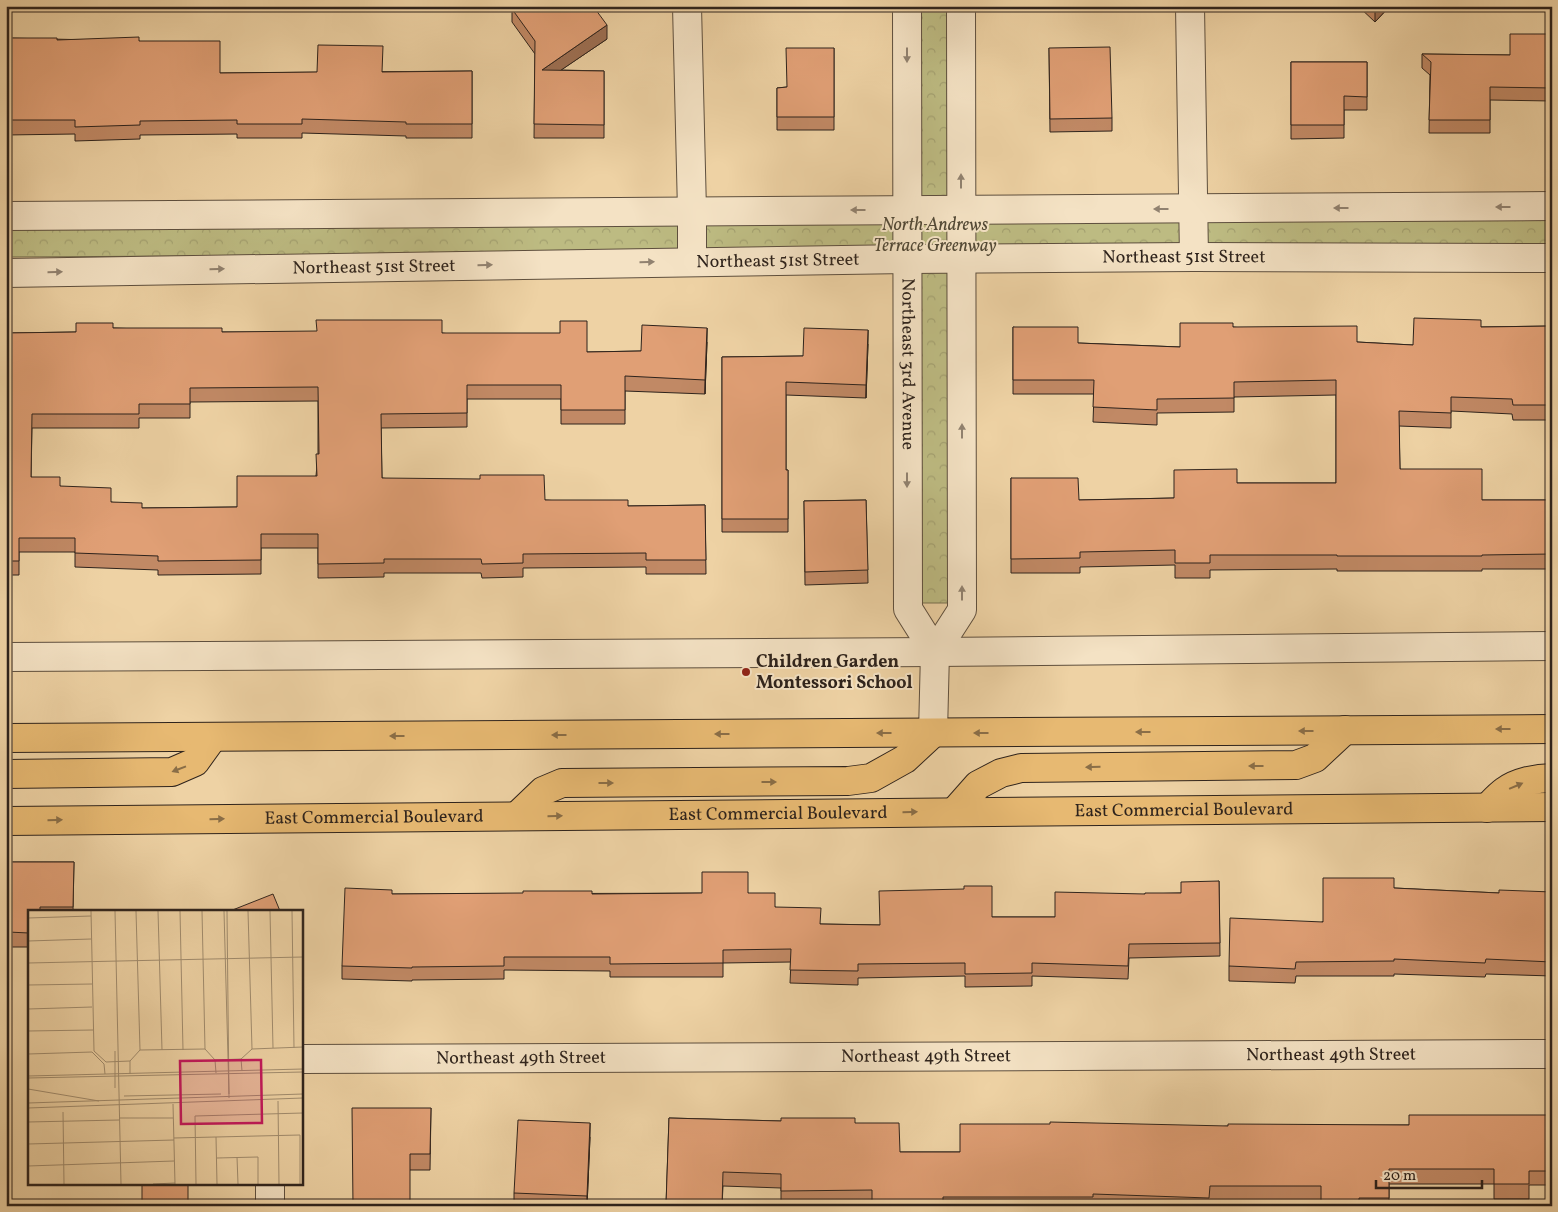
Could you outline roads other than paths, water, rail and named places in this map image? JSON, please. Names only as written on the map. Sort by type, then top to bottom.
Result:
[{"type":"main road","points":[[6,738],[1552,729]]},
{"type":"main road","points":[[955,812],[978,786],[1001,773],[1021,768],[1296,765],[1315,758],[1345,730]]},
{"type":"main road","points":[[516,816],[544,791],[562,783],[848,781],[871,778],[905,759],[933,733]]},
{"type":"main road","points":[[6,774],[172,772],[195,762],[213,737]]},
{"type":"main road","points":[[1487,808],[1506,790],[1524,782],[1552,778]]},
{"type":"main road","name":"East Commercial Boulevard","points":[[6,821],[1552,807]]},
{"type":"street","points":[[687,6],[692,261]]},
{"type":"street","name":"Northeast 3rd Avenue","points":[[907,6],[908,609],[935,652]]},
{"type":"street","points":[[933,733],[935,652],[962,610],[961,6]]},
{"type":"street","points":[[1190,6],[1194,256]]},
{"type":"street","points":[[6,216],[1552,206]]},
{"type":"street","name":"Northeast 51st Street","points":[[6,273],[692,261],[1194,256],[1552,258]]},
{"type":"street","points":[[6,657],[935,652],[1552,646]]},
{"type":"street","name":"Northeast 49th Street","points":[[302,1059],[1552,1054]]},
{"type":"street","points":[[270,1184],[270,1206]]},
{"type":"place","name":"Children Garden Montessori School","points":[[746,672]]},
{"type":"park label","name":"North Andrews Terrace Greenway","points":[[935,235]]}]
